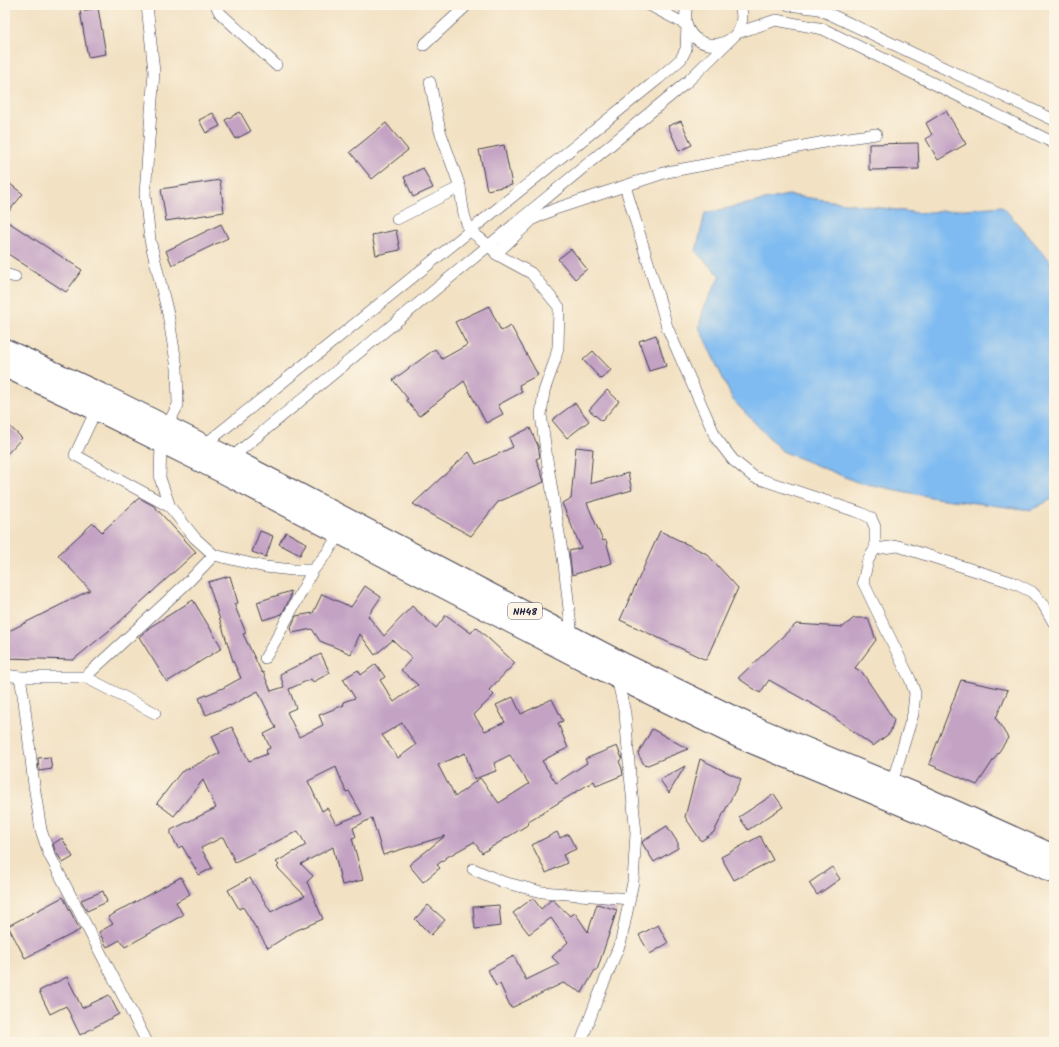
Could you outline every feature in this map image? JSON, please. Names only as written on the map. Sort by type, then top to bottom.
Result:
[{"type":"highway","name":"NH48","points":[[5,349],[104,395],[164,434],[340,533],[494,604],[572,636],[621,671],[892,783],[1054,855]]},
{"type":"highway","name":"NH48","points":[[5,367],[96,410],[164,434],[204,444],[494,604],[621,671],[742,740],[920,813],[1054,873]]},
{"type":"street","points":[[147,5],[154,72],[145,194],[150,240],[168,314],[177,368],[178,405],[164,434],[160,478],[170,507],[195,538],[214,555],[265,567],[313,570]]},
{"type":"street","points":[[216,5],[220,13],[276,65]]},
{"type":"street","points":[[424,45],[467,5]]},
{"type":"street","points":[[649,5],[686,25],[697,40],[706,44],[714,45],[724,43],[734,36],[776,20],[823,29],[1054,143]]},
{"type":"street","points":[[204,444],[268,394],[681,59],[686,49],[685,17],[686,8],[688,5]]},
{"type":"street","points":[[492,250],[687,82],[734,36],[741,26],[743,19],[740,5]]},
{"type":"street","points":[[789,5],[820,9],[1054,120]]},
{"type":"street","points":[[430,82],[440,131],[460,187],[464,217],[471,230],[492,250],[532,273],[559,307],[558,347],[544,391],[541,415],[564,564],[572,636]]},
{"type":"street","points":[[231,458],[533,219],[555,208],[667,172],[835,140],[876,134]]},
{"type":"street","points":[[625,186],[661,305],[666,328],[716,438],[733,460],[754,477],[861,513],[871,518],[875,527],[875,549],[868,560],[863,582],[910,679],[915,693],[913,714],[892,783]]},
{"type":"street","points":[[397,219],[460,187]]},
{"type":"street","points":[[96,410],[76,455],[170,507]]},
{"type":"street","points":[[265,658],[313,570],[327,553],[340,533]]},
{"type":"street","points":[[875,549],[898,546],[1014,583],[1032,592],[1042,604],[1054,623]]},
{"type":"street","points":[[85,677],[182,588],[214,555]]},
{"type":"street","points":[[581,1042],[621,941],[633,882],[636,833],[621,671]]},
{"type":"street","points":[[5,675],[20,677],[85,677],[155,713]]},
{"type":"street","points":[[20,677],[41,830],[49,854],[147,1042]]},
{"type":"street","points":[[472,869],[503,882],[542,892],[630,899]]},
{"type":"water","points":[[788,195],[918,213],[1002,206],[1051,262],[1054,269],[1054,498],[1031,510],[936,498],[857,482],[782,451],[733,400],[699,327],[704,307],[720,276],[696,252],[705,213]]},
{"type":"building","points":[[98,8],[106,54],[88,57],[80,11]]},
{"type":"building","points":[[946,111],[966,144],[938,160],[926,139],[932,135],[926,123]]},
{"type":"building","points":[[240,112],[251,131],[236,139],[225,120]]},
{"type":"building","points":[[213,113],[220,126],[206,133],[199,120]]},
{"type":"building","points":[[681,121],[692,145],[679,151],[668,126]]},
{"type":"building","points":[[386,123],[408,150],[372,179],[350,152]]},
{"type":"building","points":[[918,143],[919,169],[869,170],[869,144]]},
{"type":"building","points":[[504,145],[512,185],[487,190],[479,150]]},
{"type":"building","points":[[423,168],[433,188],[413,197],[404,177]]},
{"type":"building","points":[[5,180],[23,194],[5,216]]},
{"type":"building","points":[[220,180],[224,212],[166,221],[161,189]]},
{"type":"building","points":[[5,220],[82,270],[66,292],[5,252]]},
{"type":"building","points":[[221,224],[228,238],[172,265],[166,251]]},
{"type":"building","points":[[396,230],[400,250],[376,255],[372,235]]},
{"type":"building","points":[[571,249],[587,269],[575,279],[558,259]]},
{"type":"building","points":[[489,306],[501,331],[511,326],[538,375],[519,385],[522,392],[498,405],[503,414],[486,423],[464,381],[419,416],[393,380],[435,349],[442,359],[467,345],[455,322]]},
{"type":"building","points":[[656,335],[666,366],[649,371],[639,341]]},
{"type":"building","points":[[593,351],[611,370],[601,379],[583,360]]},
{"type":"building","points":[[607,390],[619,401],[602,421],[589,410]]},
{"type":"building","points":[[575,403],[589,421],[567,438],[552,420]]},
{"type":"building","points":[[5,422],[22,438],[5,456]]},
{"type":"building","points":[[530,428],[538,446],[540,457],[536,459],[544,482],[498,502],[471,536],[413,504],[469,452],[476,464],[513,447],[509,438]]},
{"type":"building","points":[[576,447],[593,449],[590,484],[628,473],[632,490],[587,503],[603,541],[606,540],[612,563],[572,575],[569,551],[581,548],[562,503],[571,499]]},
{"type":"building","points":[[139,498],[154,506],[196,552],[116,625],[73,660],[5,658],[5,633],[90,590],[58,555],[93,523],[102,532]]},
{"type":"building","points":[[260,531],[273,536],[266,557],[252,552]]},
{"type":"building","points":[[660,531],[707,554],[738,588],[706,660],[620,620]]},
{"type":"building","points":[[286,532],[306,543],[300,555],[279,544]]},
{"type":"building","points":[[230,576],[238,603],[234,604],[246,633],[243,634],[271,691],[284,687],[280,674],[321,654],[330,673],[313,682],[311,679],[289,689],[296,708],[287,712],[299,737],[323,725],[319,715],[344,705],[343,702],[355,698],[343,679],[358,670],[361,675],[376,664],[385,677],[380,680],[394,702],[418,685],[401,670],[412,658],[393,640],[375,655],[360,634],[351,654],[320,641],[312,629],[292,633],[291,627],[296,616],[313,613],[322,594],[351,607],[365,586],[381,597],[368,616],[384,636],[412,606],[436,628],[446,615],[471,633],[476,627],[515,663],[489,690],[494,695],[474,715],[485,731],[505,722],[496,705],[513,697],[521,714],[552,699],[563,721],[558,723],[568,748],[542,761],[556,783],[587,763],[585,759],[617,746],[622,759],[619,761],[623,775],[596,786],[594,781],[527,822],[529,824],[482,853],[474,842],[472,843],[447,857],[437,865],[440,868],[423,882],[409,865],[445,836],[383,855],[372,818],[353,828],[356,837],[352,838],[363,880],[342,885],[333,847],[301,864],[313,876],[307,882],[323,919],[295,931],[268,948],[243,907],[239,909],[228,890],[250,878],[271,912],[305,896],[277,867],[279,865],[276,862],[306,845],[298,831],[235,862],[223,837],[201,848],[212,868],[199,875],[182,846],[178,848],[171,834],[171,830],[216,808],[203,780],[174,816],[157,803],[181,772],[220,753],[212,736],[232,727],[249,761],[267,754],[266,750],[270,748],[264,734],[276,728],[258,691],[230,706],[206,715],[199,698],[223,688],[241,678],[233,661],[208,582]],"holes":[[[402,723],[416,745],[398,758],[382,735]],[[465,753],[474,779],[496,771],[494,763],[510,755],[529,784],[499,803],[480,778],[455,797],[438,765]],[[336,767],[346,792],[349,791],[362,814],[336,824],[327,808],[322,811],[308,781]]]},
{"type":"building","points":[[291,591],[290,598],[282,614],[263,620],[257,602]]},
{"type":"building","points":[[193,600],[222,648],[167,682],[139,637],[150,627]]},
{"type":"building","points":[[854,618],[868,618],[876,640],[855,668],[862,672],[894,720],[890,733],[873,746],[828,713],[769,680],[760,693],[738,678],[796,624],[843,627]]},
{"type":"building","points":[[961,680],[1008,690],[996,718],[1008,738],[977,785],[929,764]]},
{"type":"building","points":[[652,729],[688,749],[645,766],[638,754]]},
{"type":"building","points":[[50,757],[52,769],[39,771],[38,758]]},
{"type":"building","points":[[700,759],[741,779],[714,832],[701,841],[685,817]]},
{"type":"building","points":[[685,766],[669,793],[660,780]]},
{"type":"building","points":[[774,794],[783,807],[748,830],[739,817]]},
{"type":"building","points":[[667,826],[678,843],[678,848],[654,862],[642,843]]},
{"type":"building","points":[[557,832],[560,838],[568,834],[576,849],[563,855],[567,863],[546,873],[532,845]]},
{"type":"building","points":[[760,836],[773,860],[734,880],[721,857]]},
{"type":"building","points":[[62,838],[73,857],[63,863],[55,851],[53,844]]},
{"type":"building","points":[[832,867],[840,879],[817,895],[809,883]]},
{"type":"building","points":[[181,877],[190,894],[176,902],[183,915],[125,947],[120,940],[107,947],[99,932],[113,924],[108,917]]},
{"type":"building","points":[[103,891],[107,902],[87,911],[81,900]]},
{"type":"building","points":[[63,897],[80,930],[25,958],[8,926]]},
{"type":"building","points":[[533,898],[541,909],[553,900],[570,916],[575,913],[588,932],[597,904],[617,910],[597,970],[595,970],[582,993],[563,983],[511,1008],[500,984],[496,986],[488,970],[514,956],[526,980],[559,964],[552,957],[568,942],[551,918],[529,934],[513,913]]},
{"type":"building","points":[[428,905],[445,920],[431,935],[415,919]]},
{"type":"building","points":[[499,905],[501,926],[475,929],[473,907]]},
{"type":"building","points":[[658,925],[668,943],[650,954],[639,935]]},
{"type":"building","points":[[67,977],[82,1008],[109,995],[119,1014],[80,1035],[66,1006],[50,1014],[39,991]]}]
